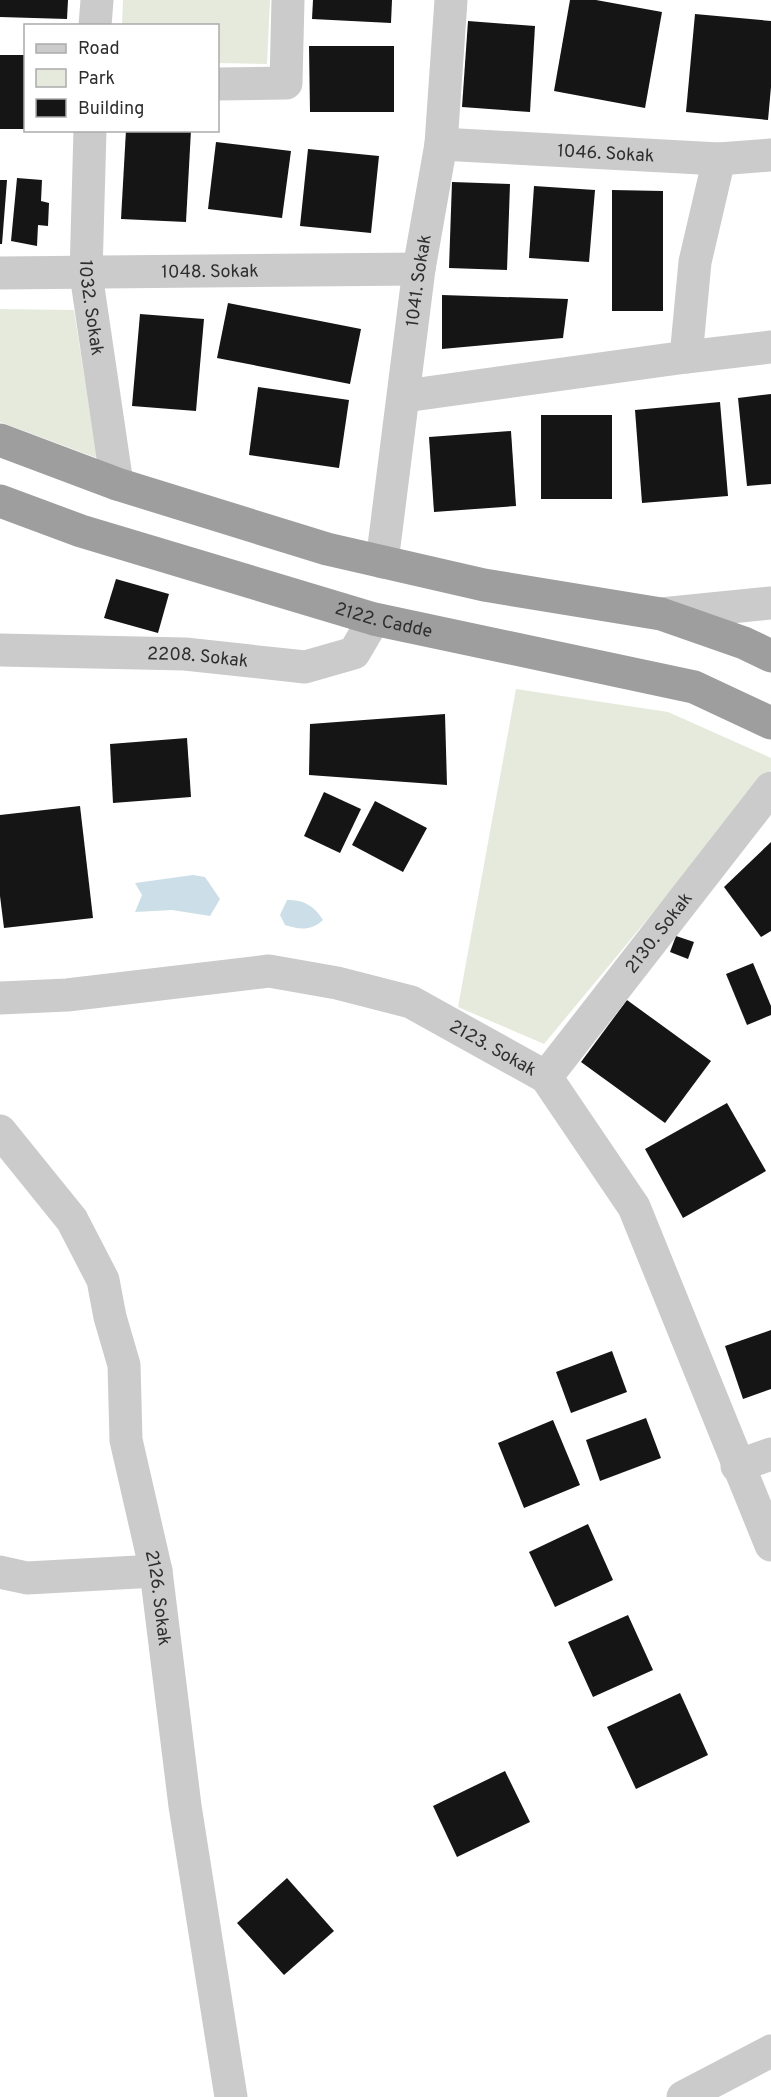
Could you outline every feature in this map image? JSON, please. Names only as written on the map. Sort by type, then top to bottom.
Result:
[{"type":"highway","points":[[0,440],[117,484],[259,530],[382,562],[484,585],[661,614],[744,643],[771,656]]},
{"type":"highway","name":"2122. Cadde","points":[[0,501],[81,531],[374,619],[694,687],[771,723]]},
{"type":"street","points":[[95,24],[97,0]]},
{"type":"street","points":[[219,84],[286,83],[288,0]]},
{"type":"street","name":"1041. Sokak","points":[[382,562],[405,396],[419,269],[441,144],[451,0]]},
{"type":"street","name":"1032. Sokak","points":[[90,132],[86,274],[117,484]]},
{"type":"street","name":"1046. Sokak","points":[[441,144],[719,159],[771,155]]},
{"type":"street","points":[[686,357],[695,262],[719,159]]},
{"type":"street","name":"1048. Sokak","points":[[0,273],[86,274],[419,269]]},
{"type":"street","points":[[405,396],[771,347]]},
{"type":"street","points":[[661,614],[771,603]]},
{"type":"street","name":"2208. Sokak","points":[[0,650],[185,654],[305,667],[354,654],[374,619]]},
{"type":"street","name":"2130. Sokak","points":[[546,1077],[771,788]]},
{"type":"street","name":"2123. Sokak","points":[[0,998],[67,995],[269,971],[337,983],[411,1002],[546,1077],[634,1207],[737,1466],[771,1545]]},
{"type":"street","name":"2126. Sokak","points":[[0,1131],[72,1220],[103,1280],[110,1317],[124,1365],[126,1440],[156,1571],[185,1806],[231,2097]]},
{"type":"street","points":[[737,1466],[771,1454]]},
{"type":"street","points":[[0,1572],[27,1578],[156,1571]]},
{"type":"street","points":[[683,2097],[771,2051]]},
{"type":"green space","points":[[123,0],[270,0],[267,64],[219,63],[219,24],[122,24]]},
{"type":"green space","points":[[0,309],[74,310],[97,458],[0,422]]},
{"type":"green space","points":[[516,689],[668,712],[771,758],[771,770],[544,1044],[458,1007]]},
{"type":"shaded area","points":[[193,875],[205,877],[220,899],[210,916],[172,910],[135,912],[142,895],[135,883]]},
{"type":"shaded area","points":[[287,900],[308,904],[323,920],[305,929],[285,925],[280,915]]},
{"type":"building","points":[[0,0],[68,0],[67,19],[0,17]]},
{"type":"building","points":[[313,0],[392,0],[391,23],[312,19]]},
{"type":"building","points":[[570,0],[596,0],[662,12],[645,108],[554,91]]},
{"type":"building","points":[[695,14],[771,21],[771,87],[768,120],[686,112]]},
{"type":"building","points":[[468,21],[535,26],[530,112],[462,107]]},
{"type":"building","points":[[309,46],[394,46],[394,112],[310,112]]},
{"type":"building","points":[[0,55],[24,55],[24,129],[0,129]]},
{"type":"building","points":[[126,132],[191,132],[186,222],[121,219]]},
{"type":"building","points":[[216,142],[291,151],[282,218],[208,209]]},
{"type":"building","points":[[308,149],[379,156],[371,233],[300,226]]},
{"type":"building","points":[[17,178],[42,180],[41,201],[49,203],[48,226],[38,225],[37,246],[11,241]]},
{"type":"building","points":[[0,180],[7,180],[2,244],[0,244]]},
{"type":"building","points":[[452,182],[510,184],[507,270],[449,268]]},
{"type":"building","points":[[534,186],[595,190],[589,262],[529,258]]},
{"type":"building","points":[[612,190],[663,191],[663,311],[612,311]]},
{"type":"building","points":[[442,295],[568,299],[563,338],[442,349]]},
{"type":"building","points":[[228,303],[361,329],[350,384],[217,358]]},
{"type":"building","points":[[140,314],[204,319],[196,411],[132,406]]},
{"type":"building","points":[[258,387],[349,400],[339,468],[249,455]]},
{"type":"building","points":[[771,394],[771,484],[747,486],[738,398]]},
{"type":"building","points":[[720,402],[728,496],[642,503],[635,410]]},
{"type":"building","points":[[541,415],[612,415],[612,499],[541,499]]},
{"type":"building","points":[[511,431],[516,506],[434,512],[429,437]]},
{"type":"building","points":[[116,579],[169,594],[158,633],[104,618]]},
{"type":"building","points":[[445,714],[447,785],[309,775],[310,724]]},
{"type":"building","points":[[187,738],[191,797],[113,803],[110,744]]},
{"type":"building","points":[[324,792],[361,809],[340,853],[304,836]]},
{"type":"building","points":[[375,801],[427,828],[403,872],[352,845]]},
{"type":"building","points":[[80,806],[93,918],[4,928],[0,896],[0,815]]},
{"type":"building","points":[[771,842],[771,931],[761,937],[724,887]]},
{"type":"building","points":[[676,936],[694,942],[688,959],[670,952]]},
{"type":"building","points":[[753,963],[771,1006],[771,1015],[747,1025],[726,974]]},
{"type":"building","points":[[627,1000],[711,1061],[665,1123],[581,1062]]},
{"type":"building","points":[[727,1103],[766,1171],[683,1218],[645,1149]]},
{"type":"building","points":[[771,1330],[771,1389],[743,1399],[725,1346]]},
{"type":"building","points":[[612,1351],[627,1392],[571,1413],[556,1372]]},
{"type":"building","points":[[646,1418],[661,1458],[600,1481],[586,1440]]},
{"type":"building","points":[[553,1420],[580,1485],[524,1508],[498,1443]]},
{"type":"building","points":[[588,1524],[613,1580],[555,1607],[529,1552]]},
{"type":"building","points":[[628,1615],[653,1670],[593,1697],[568,1642]]},
{"type":"building","points":[[680,1693],[708,1755],[636,1789],[607,1727]]},
{"type":"building","points":[[505,1771],[530,1822],[457,1857],[433,1806]]},
{"type":"building","points":[[287,1878],[334,1931],[284,1975],[237,1923]]}]
